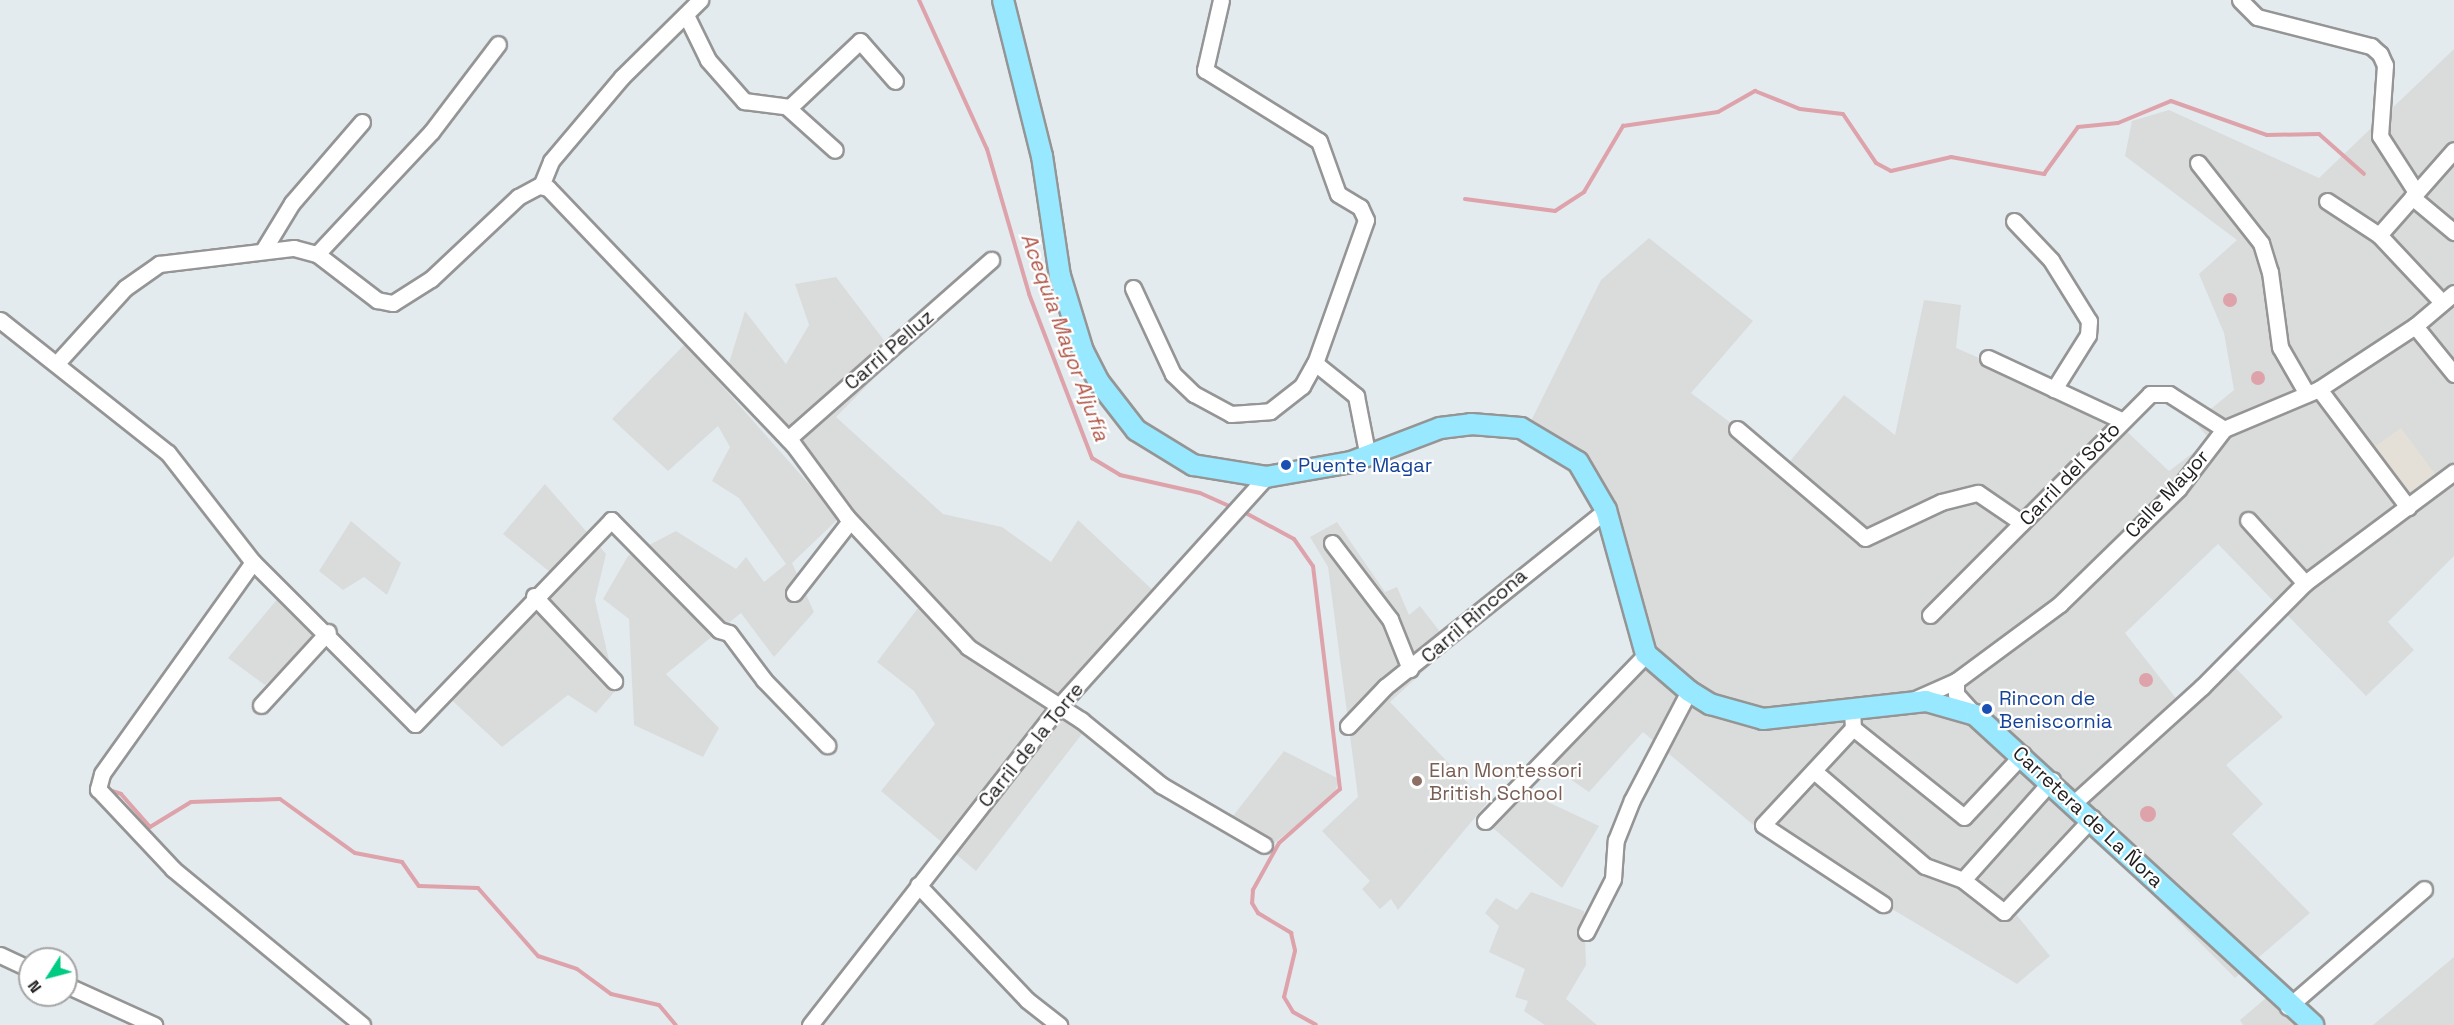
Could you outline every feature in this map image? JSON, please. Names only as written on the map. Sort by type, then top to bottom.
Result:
[{"type":"main road","points":[[1003,0],[1042,156],[1060,276],[1098,381],[1118,411],[1161,450],[1193,465],[1266,477],[1300,475],[1368,457],[1440,428],[1471,424],[1521,428],[1578,462],[1606,510],[1646,654]]},
{"type":"main road","name":"Carretera de La Ñora","points":[[1646,654],[1689,691],[1710,704],[1763,719],[1853,719],[1902,702],[1940,700],[1975,715],[2052,780],[2288,1007],[2313,1025]]},
{"type":"street","points":[[57,363],[102,310],[147,270],[176,259],[264,249],[317,254],[376,300],[393,303],[431,279],[518,197],[541,186],[551,161],[622,77],[700,0]]},
{"type":"street","points":[[1133,288],[1173,374],[1194,394],[1231,414],[1270,411],[1302,386],[1315,363],[1366,220],[1360,207],[1338,194],[1319,141],[1205,70],[1221,0]]},
{"type":"street","points":[[2247,2],[2257,17],[2371,46],[2380,54],[2385,65],[2380,136],[2414,195],[2454,232]]},
{"type":"street","points":[[686,15],[708,60],[733,94],[744,101],[787,107],[835,150]]},
{"type":"street","points":[[787,107],[860,41],[895,81]]},
{"type":"street","points":[[317,254],[432,131],[498,44]]},
{"type":"street","points":[[264,249],[292,203],[362,122]]},
{"type":"street","points":[[2379,235],[2454,150]]},
{"type":"street","points":[[2198,163],[2261,243],[2270,272],[2280,347],[2408,507]]},
{"type":"street","points":[[541,186],[556,193],[788,439],[850,521],[968,647],[1059,706],[1161,785],[1263,845]]},
{"type":"street","points":[[2327,201],[2379,235],[2448,298]]},
{"type":"street","points":[[2014,221],[2051,260],[2089,321],[2088,335],[2054,389]]},
{"type":"street","name":"Carril Pelluz","points":[[788,439],[991,260]]},
{"type":"street","name":"Calle Mayor","points":[[1902,702],[1956,681],[2060,604],[2178,489],[2224,429],[2313,391],[2415,326],[2448,298]]},
{"type":"street","points":[[0,320],[168,453],[253,562],[328,632],[415,724],[534,596],[612,520],[719,630],[729,633],[764,680],[827,745]]},
{"type":"street","points":[[2415,326],[2454,374]]},
{"type":"street","points":[[1988,358],[2121,420]]},
{"type":"street","points":[[1315,363],[1356,396],[1363,410],[1368,457]]},
{"type":"street","name":"Carril del Soto","points":[[1930,615],[2142,398],[2160,392],[2224,429]]},
{"type":"street","points":[[1737,429],[1865,538],[1941,502],[1978,493],[2022,523]]},
{"type":"street","points":[[2075,802],[2202,687],[2305,584],[2454,472]]},
{"type":"street","name":"Carril de la Torre","points":[[810,1025],[1059,706],[1266,477]]},
{"type":"street","name":"Carril Rincona","points":[[1348,726],[1410,669],[1606,510]]},
{"type":"street","points":[[2248,520],[2305,584]]},
{"type":"street","points":[[794,593],[850,521]]},
{"type":"street","points":[[1332,543],[1390,619],[1410,669]]},
{"type":"street","points":[[253,562],[102,774],[98,789],[172,869],[362,1025]]},
{"type":"street","points":[[534,596],[614,681]]},
{"type":"street","points":[[261,705],[328,632]]},
{"type":"street","points":[[1485,821],[1646,654]]},
{"type":"street","points":[[1956,681],[1956,694],[1975,715]]},
{"type":"street","points":[[1586,932],[1613,879],[1616,840],[1632,800],[1689,691]]},
{"type":"street","points":[[1883,904],[1763,825],[1814,771],[1853,719],[1964,817],[2023,754]]},
{"type":"street","points":[[1814,771],[1925,866],[1963,880],[2004,912],[2092,818]]},
{"type":"street","points":[[1963,880],[2052,780]]},
{"type":"street","points":[[918,885],[1027,1000],[1059,1025]]},
{"type":"street","points":[[2288,1007],[2424,889]]},
{"type":"street","points":[[0,955],[18,963]]},
{"type":"street","points":[[78,990],[154,1025]]},
{"type":"shaded area","points":[[2454,49],[2454,556],[2388,622],[2414,650],[2366,696],[2218,544],[2125,633],[2179,702],[2228,660],[2283,717],[2226,765],[2263,804],[2232,834],[2310,913],[2235,978],[2079,821],[2077,833],[2015,913],[2050,956],[2017,984],[1757,828],[1643,732],[1589,792],[1548,764],[1616,691],[1648,667],[1622,617],[1619,518],[1596,469],[1529,425],[1601,280],[1649,238],[1753,321],[1691,393],[1787,465],[1844,395],[1895,435],[1924,300],[1961,305],[1956,348],[2107,413],[2169,471],[2210,440],[2195,422],[2234,390],[2224,333],[2199,274],[2237,240],[2125,156],[2132,121],[2169,110],[2319,178]]},
{"type":"shaded area","points":[[836,277],[896,356],[836,417],[943,514],[1002,527],[1051,562],[1078,520],[1160,597],[1059,706],[1092,721],[976,871],[881,791],[935,724],[914,691],[877,662],[924,600],[726,373],[745,311],[786,364],[809,325],[795,284]]},
{"type":"shaded area","points":[[2230,293],[2235,295],[2237,300],[2235,305],[2230,307],[2225,305],[2223,300],[2225,295]]},
{"type":"shaded area","points":[[685,344],[839,518],[792,563],[814,612],[774,657],[741,613],[666,674],[719,728],[703,757],[634,725],[629,619],[603,599],[628,556],[676,531],[736,569],[746,557],[764,582],[786,564],[739,498],[712,481],[730,447],[718,426],[668,471],[612,419]]},
{"type":"shaded area","points":[[2255,371],[2261,371],[2265,378],[2261,385],[2255,385],[2251,381],[2251,375]]},
{"type":"shaded area","points":[[2401,428],[2441,482],[2408,507],[2367,452]]},
{"type":"shaded area","points":[[545,484],[606,554],[595,600],[616,690],[596,713],[568,695],[502,747],[443,692],[551,573],[503,534]]},
{"type":"shaded area","points":[[351,521],[401,563],[387,595],[364,577],[343,590],[319,571]]},
{"type":"shaded area","points":[[1337,522],[1385,592],[1397,587],[1409,615],[1420,606],[1451,646],[1390,702],[1487,803],[1398,910],[1391,899],[1380,909],[1362,889],[1370,881],[1322,831],[1358,797],[1328,567],[1310,537]]},
{"type":"shaded area","points":[[279,597],[317,637],[265,685],[228,658]]},
{"type":"shaded area","points":[[2143,673],[2149,673],[2153,680],[2149,687],[2143,687],[2139,683],[2139,677]]},
{"type":"shaded area","points":[[2081,689],[2095,702],[2093,708],[2076,695]]},
{"type":"shaded area","points":[[1284,751],[1339,779],[1334,795],[1268,848],[1229,821]]},
{"type":"shaded area","points":[[1518,788],[1599,826],[1562,888],[1485,821]]},
{"type":"shaded area","points":[[2148,806],[2156,814],[2148,822],[2140,814]]},
{"type":"shaded area","points":[[1531,892],[1584,911],[1586,965],[1566,999],[1597,1025],[1545,1025],[1524,1011],[1528,1001],[1515,997],[1525,969],[1489,952],[1499,926],[1485,913],[1496,898],[1517,910]]},
{"type":"shaded area","points":[[2454,957],[2454,1025],[2373,1025]]},
{"type":"shaded area","points":[[2266,998],[2299,1025],[2243,1025],[2240,1020]]},
{"type":"waterway","name":"Acequia Mayor Aljufía","points":[[919,0],[987,149],[1029,294],[1092,458],[1120,475],[1200,493],[1232,507]]},
{"type":"waterway","points":[[1465,199],[1555,211],[1584,192],[1623,126],[1718,112],[1755,91],[1800,109],[1843,114],[1876,163],[1891,171],[1951,157],[2044,174],[2078,127],[2118,123],[2171,101],[2267,135],[2319,134],[2364,174]]},
{"type":"waterway","name":"Acequia Mayor Aljufía","points":[[1242,511],[1294,539],[1313,566],[1340,789],[1279,843],[1253,890],[1252,903],[1258,913],[1291,933],[1295,951],[1284,997],[1293,1012],[1316,1025]]},
{"type":"waterway","points":[[106,789],[121,794],[150,827],[191,802],[280,799],[355,853],[402,862],[419,886],[478,888],[538,956],[577,969],[611,994],[659,1005],[676,1025]]},
{"type":"place","name":"Puente Magar","points":[[1286,465]]},
{"type":"place","name":"Rincon de Beniscornia","points":[[1987,709]]},
{"type":"place","name":"Elan Montessori British School","points":[[1417,781]]}]
